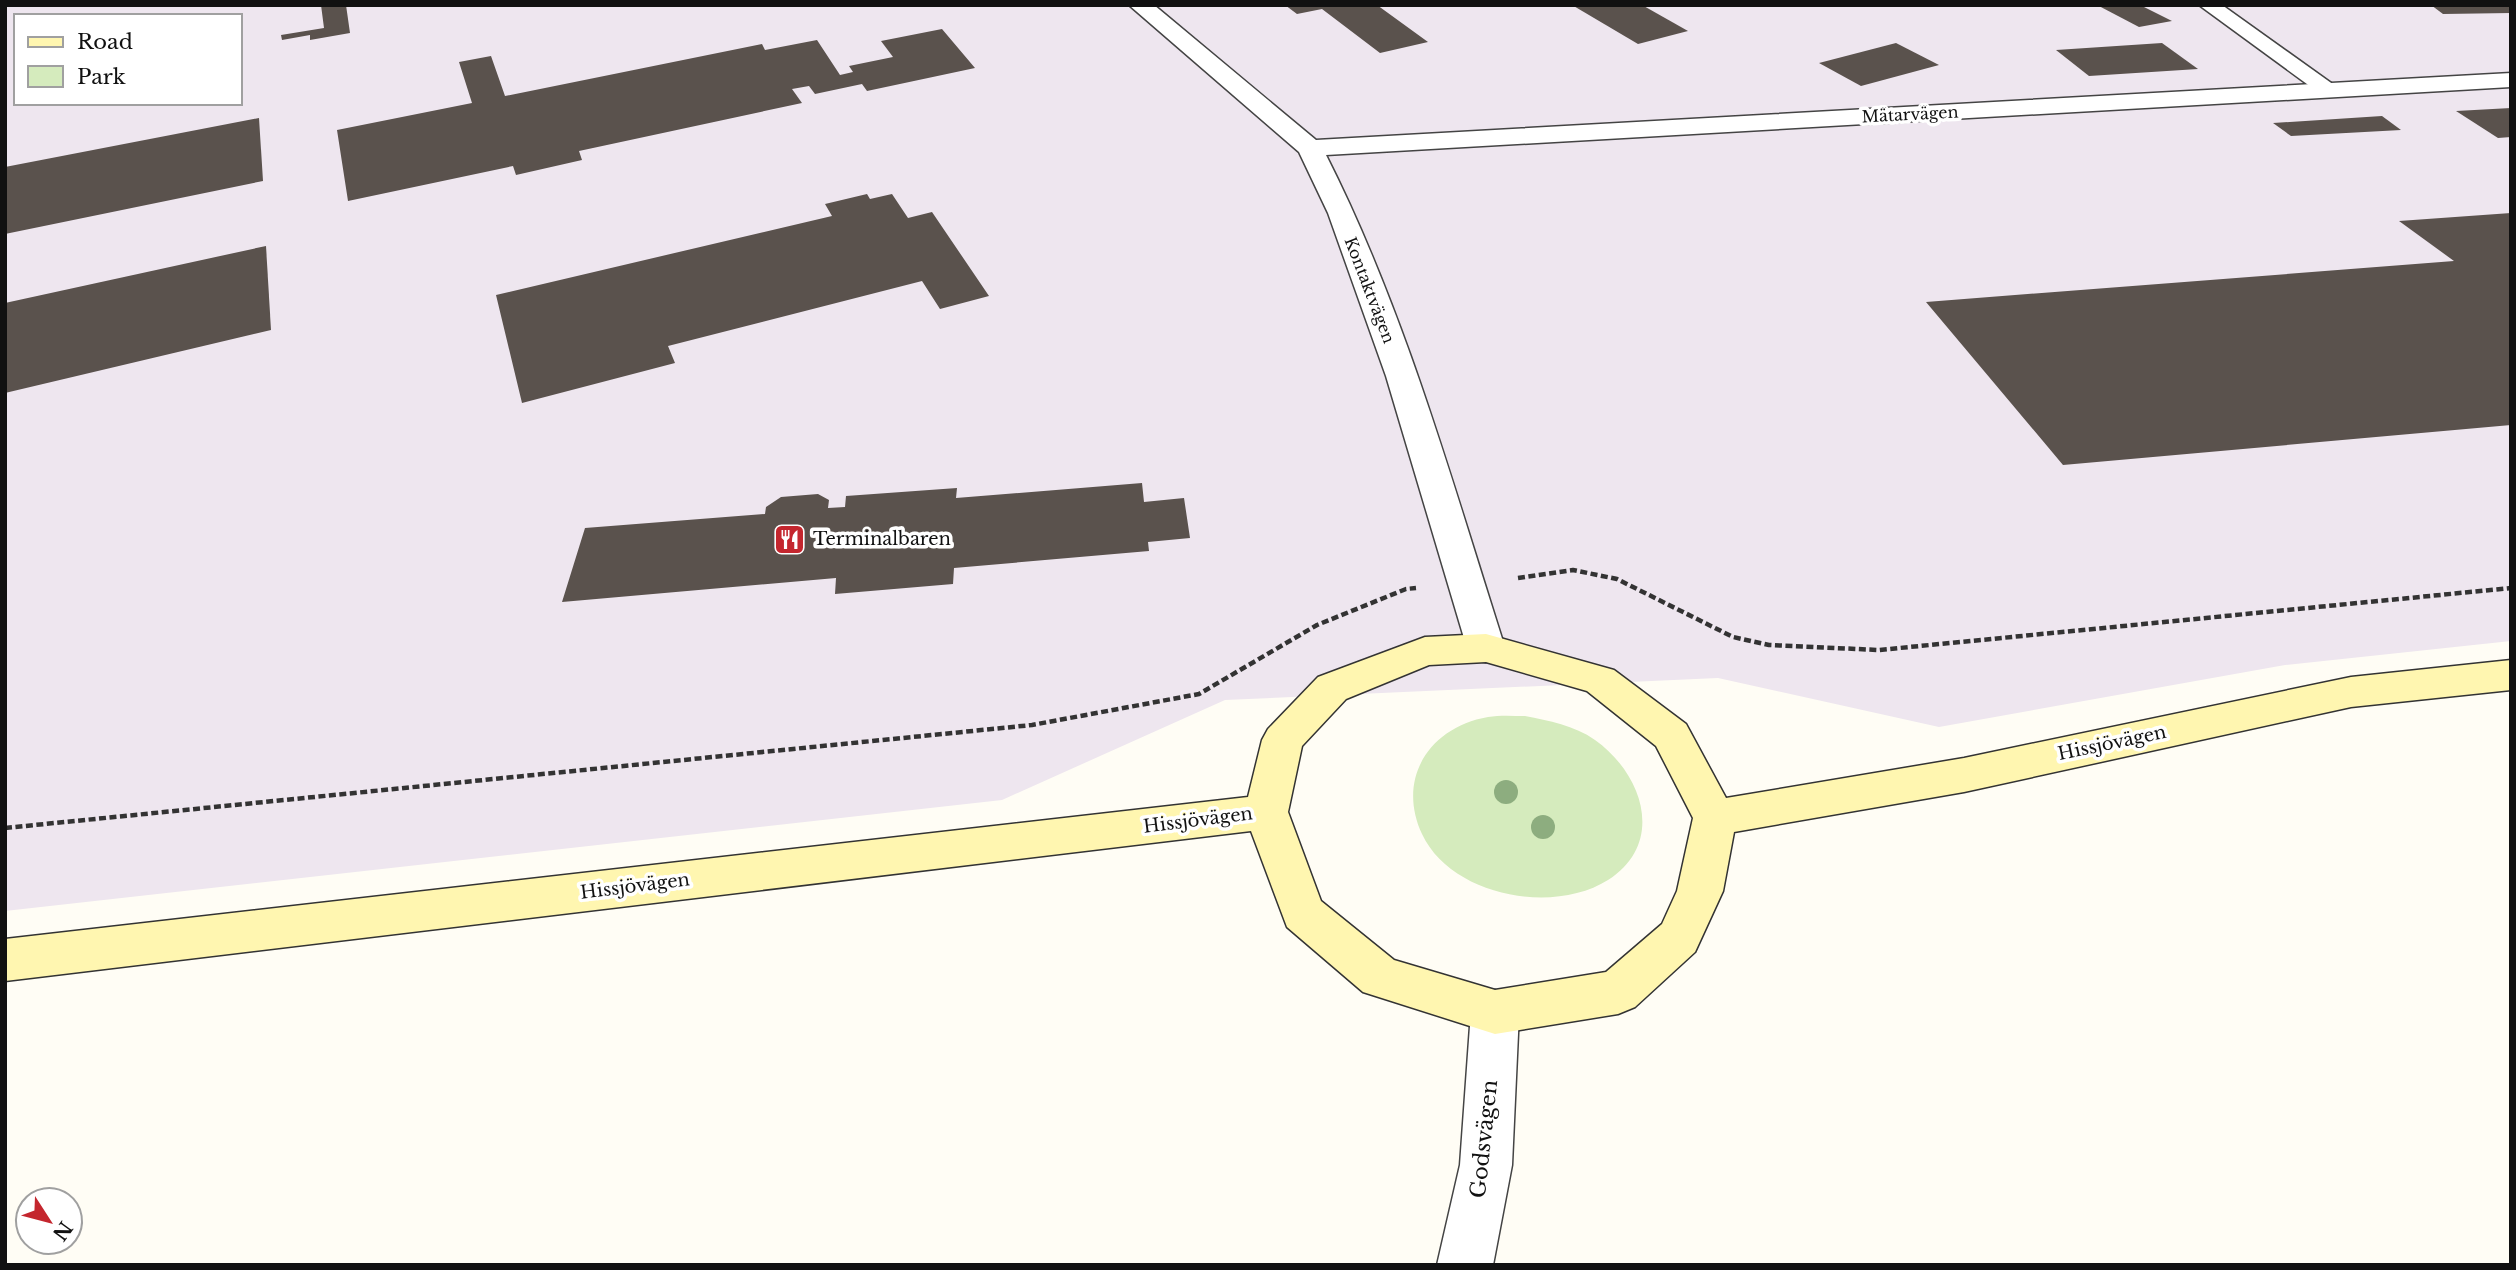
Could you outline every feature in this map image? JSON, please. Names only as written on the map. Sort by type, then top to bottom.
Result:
[{"type":"main road","points":[[1486,648],[1600,680],[1671,735],[1715,818],[1700,891],[1679,938],[1618,992],[1495,1012],[1380,977],[1303,913],[1266,812],[1283,740],[1332,688],[1425,651],[1486,648]]},
{"type":"main road","name":"Hissjövägen","points":[[1715,818],[1964,775],[2351,692],[2511,675]]},
{"type":"main road","name":"Hissjövägen","points":[[5,960],[1266,812]]},
{"type":"street","name":"Kontaktvägen","points":[[1140,5],[1310,148],[1342,214],[1402,376],[1486,648]]},
{"type":"street","name":"Mätarvägen","points":[[1310,148],[2511,80]]},
{"type":"street","name":"Godsvägen","points":[[1465,1265],[1486,1165],[1495,1012]]},
{"type":"lane","points":[[2209,5],[2330,90]]},
{"type":"shaded area","points":[[5,5],[2511,5],[2511,641],[2285,665],[1939,727],[1718,678],[1225,700],[1002,800],[5,911]]},
{"type":"green space","points":[[1493,716],[1525,716],[1570,727],[1595,740],[1612,754],[1636,789],[1642,828],[1637,847],[1626,865],[1608,880],[1585,891],[1560,896],[1533,897],[1505,893],[1479,885],[1456,872],[1436,855],[1422,834],[1415,813],[1413,793],[1416,775],[1435,744],[1467,723]]},
{"type":"building","points":[[321,5],[346,5],[350,33],[310,40],[310,35],[282,40],[281,35],[324,28]]},
{"type":"building","points":[[1285,5],[1377,5],[1428,42],[1380,53],[1322,9],[1297,14]]},
{"type":"building","points":[[1572,5],[1642,5],[1688,31],[1638,44]]},
{"type":"building","points":[[2097,5],[2140,5],[2172,21],[2139,27]]},
{"type":"building","points":[[2431,5],[2511,5],[2511,13],[2443,14]]},
{"type":"building","points":[[942,29],[975,68],[867,91],[862,84],[815,94],[809,86],[792,89],[802,103],[579,151],[582,160],[516,175],[513,166],[348,201],[337,130],[472,103],[459,62],[491,56],[505,96],[762,44],[765,50],[817,40],[840,75],[853,72],[849,66],[893,57],[881,41]]},
{"type":"building","points":[[1896,43],[1939,65],[1861,86],[1819,63]]},
{"type":"building","points":[[2162,43],[2198,69],[2089,76],[2056,50]]},
{"type":"building","points":[[2511,108],[2511,137],[2498,138],[2456,111]]},
{"type":"building","points":[[2382,116],[2401,130],[2291,136],[2273,123]]},
{"type":"building","points":[[259,118],[263,181],[5,234],[5,167]]},
{"type":"building","points":[[867,194],[870,199],[892,194],[908,218],[932,212],[989,296],[940,309],[922,281],[668,346],[675,363],[522,403],[496,295],[832,216],[825,204]]},
{"type":"building","points":[[2511,213],[2511,425],[2063,465],[1926,302],[2454,261],[2399,221]]},
{"type":"building","points":[[266,246],[271,330],[5,393],[5,303]]},
{"type":"building","points":[[1142,483],[1144,502],[1184,498],[1190,538],[1148,542],[1149,551],[954,568],[953,584],[835,594],[836,578],[562,602],[585,528],[765,514],[766,507],[781,497],[818,494],[829,500],[828,508],[845,507],[846,496],[957,488],[956,498]]},
{"type":"place","name":"Terminalbaren","points":[[790,539]]}]
